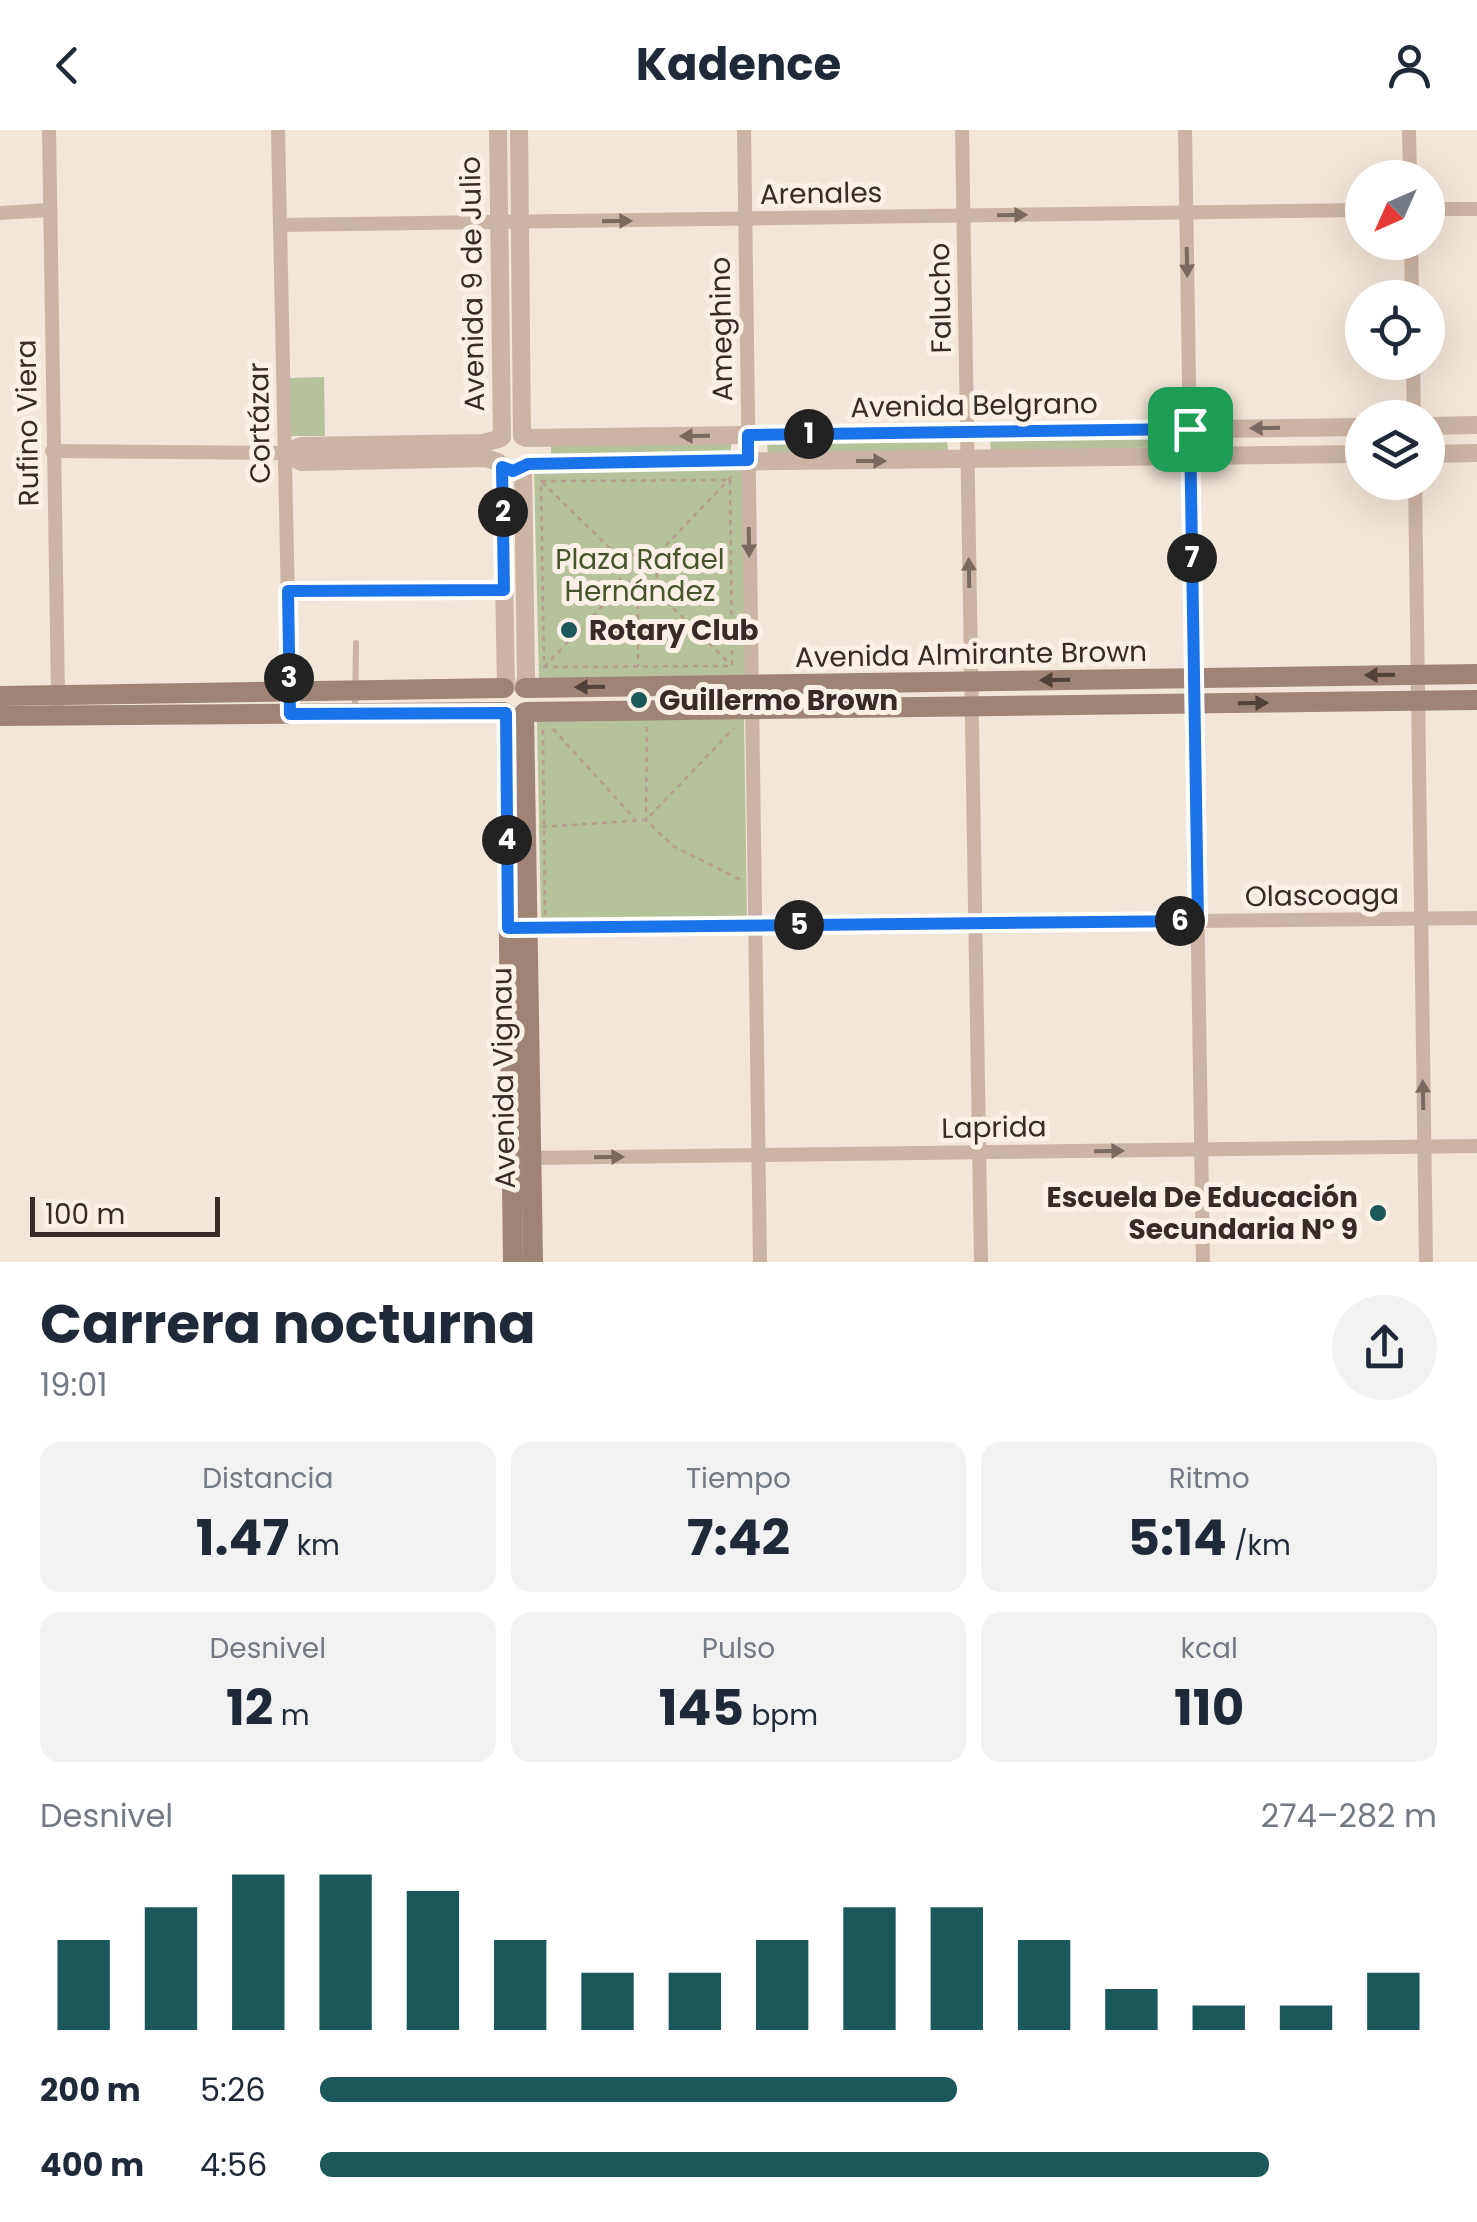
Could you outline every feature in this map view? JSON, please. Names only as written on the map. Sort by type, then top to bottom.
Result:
[{"type":"main road","name":"Avenida Almirante Brown","points":[[56,706],[290,692],[1477,674]]},
{"type":"main road","points":[[515,688],[530,702],[515,712]]},
{"type":"main road","points":[[0,696],[56,706]]},
{"type":"main road","name":"Avenida Almirante Brown","points":[[56,706],[356,714],[1477,700]]},
{"type":"main road","points":[[0,716],[56,706]]},
{"type":"main road","name":"Avenida Vignau","points":[[512,1262],[522,1158],[527,928],[536,827],[515,712]]},
{"type":"main road","name":"Avenida Vignau","points":[[515,712],[527,928]]},
{"type":"main road","name":"Avenida Vignau","points":[[522,1158],[534,1262]]},
{"type":"street","name":"Rufino Viera","points":[[49,130],[56,706]]},
{"type":"street","name":"Cortázar","points":[[278,130],[290,714]]},
{"type":"street","name":"Avenida 9 de Julio","points":[[498,130],[501,438]]},
{"type":"street","name":"Avenida 9 de Julio","points":[[518,130],[524,437]]},
{"type":"street","name":"Ameghino","points":[[744,130],[760,1262]]},
{"type":"street","name":"Falucho","points":[[962,130],[980,1262]]},
{"type":"street","points":[[1185,130],[1203,1262]]},
{"type":"street","points":[[1410,130],[1410,160]]},
{"type":"street","points":[[1445,209],[1477,208]]},
{"type":"street","points":[[0,213],[49,210]]},
{"type":"street","name":"Arenales","points":[[280,225],[1345,210]]},
{"type":"street","points":[[1445,426],[1477,425]]},
{"type":"street","name":"Avenida Belgrano","points":[[524,437],[1345,427]]},
{"type":"street","points":[[396,452],[482,443],[514,433],[524,437],[532,453],[525,466],[526,679],[515,688]]},
{"type":"street","points":[[501,438],[494,453],[500,465],[504,590],[515,688]]},
{"type":"street","points":[[52,452],[285,454],[302,446],[486,458],[513,471],[525,466]]},
{"type":"street","points":[[1445,454],[1477,453]]},
{"type":"street","name":"Avenida Belgrano","points":[[525,466],[1345,454]]},
{"type":"street","points":[[1414,500],[1426,1262]]},
{"type":"street","points":[[288,591],[504,590]]},
{"type":"street","name":"Olascoaga","points":[[527,928],[1477,918]]},
{"type":"street","name":"Laprida","points":[[522,1158],[1477,1146]]},
{"type":"lane","points":[[356,643],[356,714]]},
{"type":"path","points":[[652,560],[748,460]]},
{"type":"path","points":[[525,466],[623,561]]},
{"type":"path","points":[[541,481],[730,480]]},
{"type":"path","points":[[730,480],[732,666]]},
{"type":"path","points":[[541,481],[544,667]]},
{"type":"path","points":[[641,554],[652,560],[657,577],[652,588],[638,593],[623,586],[618,573],[623,561],[641,554]]},
{"type":"path","points":[[544,667],[623,586]]},
{"type":"path","points":[[652,588],[752,685]]},
{"type":"path","points":[[638,593],[638,667]]},
{"type":"path","points":[[544,667],[732,666]]},
{"type":"path","points":[[646,820],[752,708]]},
{"type":"path","points":[[646,820],[648,710]]},
{"type":"path","points":[[527,928],[544,719],[636,820]]},
{"type":"path","points":[[536,827],[646,820],[673,846],[754,886]]},
{"type":"green space","points":[[324,377],[325,436],[291,436],[289,378]]},
{"type":"green space","points":[[1170,435],[1171,447],[991,451],[990,439]]},
{"type":"green space","points":[[947,439],[948,451],[768,455],[767,443]]},
{"type":"green space","points":[[731,441],[731,453],[551,457],[551,445]]},
{"type":"green space","name":"Plaza Rafael Hernández","points":[[742,463],[746,679],[539,680],[534,470]]},
{"type":"green space","points":[[744,718],[747,917],[541,920],[537,720]]},
{"type":"place","name":"Rotary Club","points":[[569,630]]},
{"type":"place","name":"Guillermo Brown","points":[[639,700]]},
{"type":"place","name":"Escuela De Educación Secundaria Nº 9","points":[[1378,1213]]},
{"type":"route","points":[[1190,429],[1198,921],[508,928],[506,713],[290,714],[288,591],[504,590],[502,467],[513,471],[528,464],[748,460],[748,435],[1190,429]]}]
